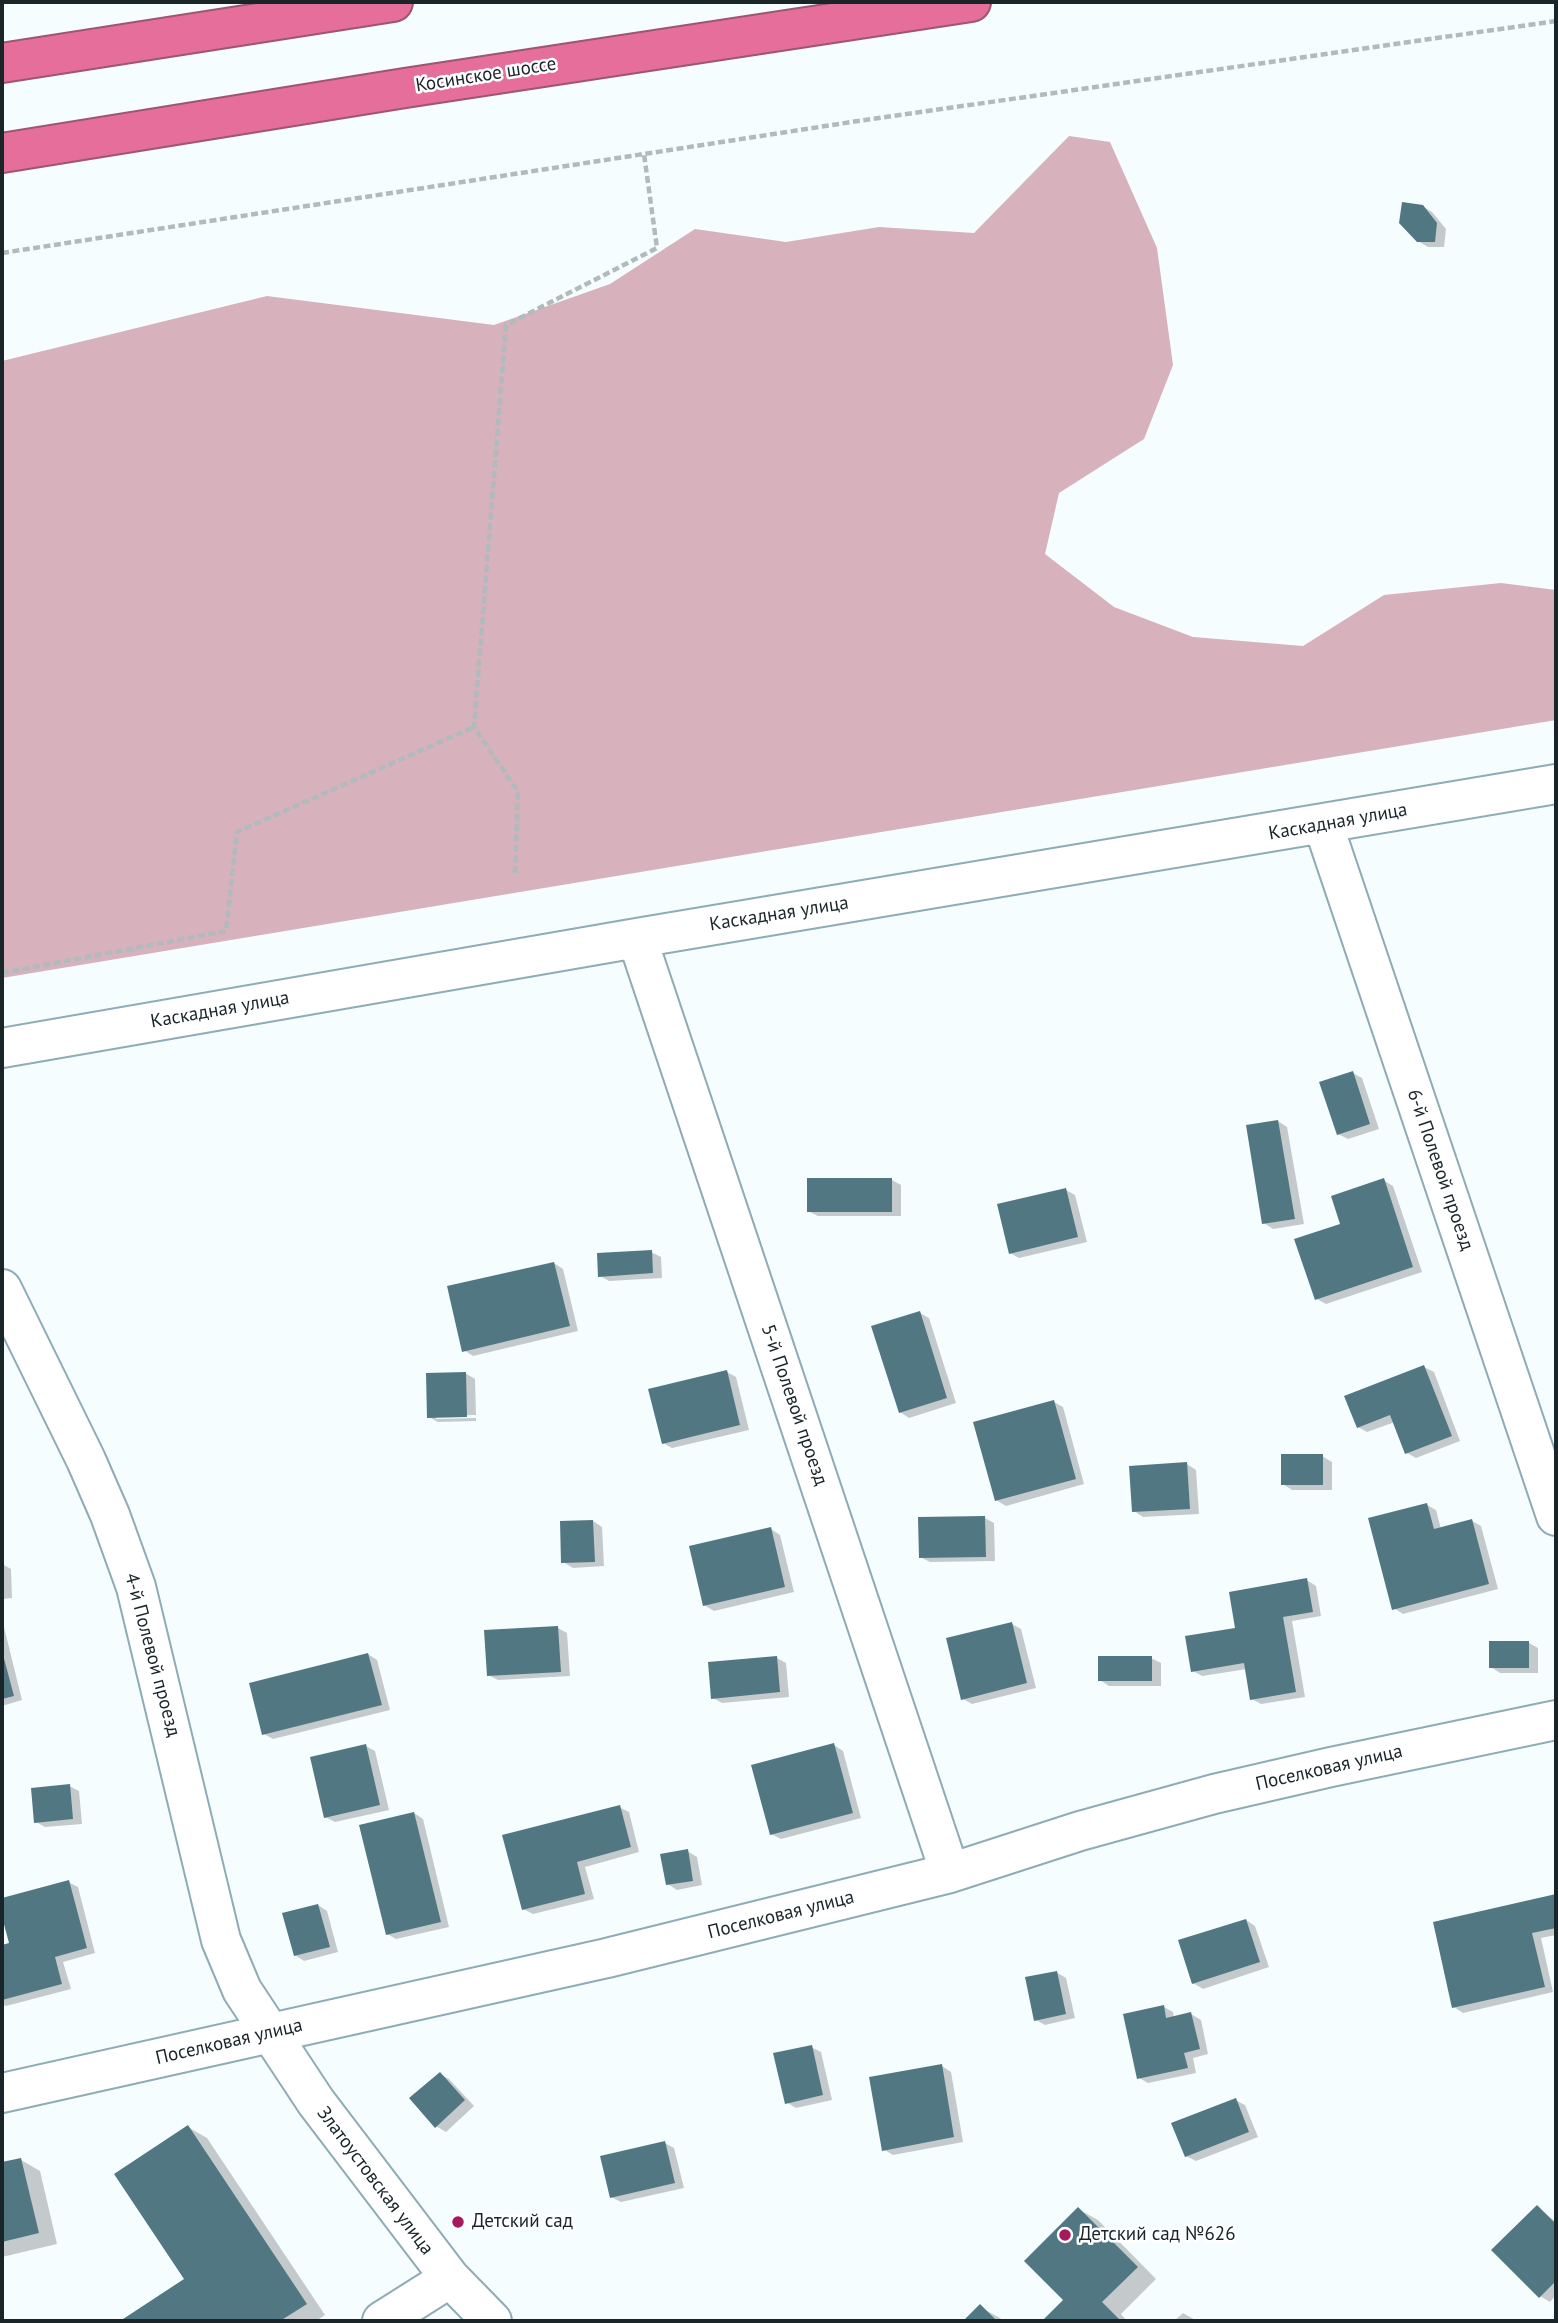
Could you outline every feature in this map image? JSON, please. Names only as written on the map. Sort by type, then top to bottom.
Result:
[{"type":"highway","points":[[2,63],[393,2]]},
{"type":"highway","name":"Косинское шоссе","points":[[2,153],[487,75],[971,2]]},
{"type":"street","name":"Каскадная улица","points":[[2,1048],[1556,784]]},
{"type":"street","name":"6-й Полевой проезд","points":[[1323,824],[1556,1516]]},
{"type":"street","name":"5-й Полевой проезд","points":[[637,938],[950,1873]]},
{"type":"street","name":"4-й Полевой проезд","points":[[2,1289],[86,1460],[110,1515],[136,1587],[221,1940],[246,1997],[269,2032]]},
{"type":"street","name":"Поселковая улица","points":[[2,2093],[607,1958],[950,1873],[1080,1830],[1213,1794],[1556,1720]]},
{"type":"street","name":"Златоустовская улица","points":[[269,2032],[316,2102],[450,2278],[492,2321]]},
{"type":"street","points":[[382,2321],[450,2278]]},
{"type":"path","points":[[2,253],[858,121],[1556,21]]},
{"type":"path","points":[[515,873],[518,792],[474,727],[506,325],[657,248],[644,154]]},
{"type":"path","points":[[2,973],[226,930],[237,832],[474,727]]},
{"type":"shaded area","points":[[1069,136],[1110,142],[1157,248],[1173,365],[1144,439],[1059,493],[1045,554],[1114,607],[1193,637],[1303,646],[1384,595],[1501,583],[1556,590],[1556,720],[2,978],[2,361],[267,296],[494,325],[610,284],[695,229],[786,242],[879,227],[974,233]]},
{"type":"building","points":[[1402,202],[1423,205],[1437,223],[1435,242],[1417,242],[1399,223]]},
{"type":"building","points":[[1353,1071],[1370,1124],[1337,1135],[1319,1082]]},
{"type":"building","points":[[1278,1120],[1295,1219],[1262,1224],[1246,1125]]},
{"type":"building","points":[[807,1178],[892,1178],[892,1212],[807,1212]]},
{"type":"building","points":[[1384,1178],[1413,1267],[1315,1300],[1294,1239],[1340,1224],[1331,1196]]},
{"type":"building","points":[[1066,1188],[1078,1237],[1009,1254],[997,1204]]},
{"type":"building","points":[[652,1250],[653,1273],[598,1277],[597,1253]]},
{"type":"building","points":[[554,1262],[570,1326],[462,1352],[447,1286]]},
{"type":"building","points":[[920,1311],[947,1398],[899,1413],[871,1326]]},
{"type":"building","points":[[1424,1365],[1452,1436],[1405,1454],[1390,1415],[1357,1428],[1344,1396]]},
{"type":"building","points":[[727,1370],[740,1425],[662,1444],[648,1389]]},
{"type":"building","points":[[466,1372],[467,1417],[427,1418],[426,1373]]},
{"type":"building","points":[[1054,1400],[1076,1479],[995,1501],[973,1422]]},
{"type":"building","points":[[1281,1454],[1323,1454],[1323,1485],[1281,1485]]},
{"type":"building","points":[[1187,1462],[1190,1509],[1132,1512],[1129,1466]]},
{"type":"building","points":[[1427,1503],[1434,1529],[1472,1519],[1489,1584],[1392,1610],[1368,1518]]},
{"type":"building","points":[[985,1516],[986,1557],[919,1558],[918,1517]]},
{"type":"building","points":[[593,1520],[595,1562],[561,1563],[560,1521]]},
{"type":"building","points":[[771,1527],[785,1587],[703,1606],[689,1546]]},
{"type":"building","points":[[1307,1578],[1313,1612],[1283,1617],[1296,1692],[1250,1700],[1244,1663],[1191,1672],[1185,1636],[1235,1628],[1229,1592]]},
{"type":"building","points":[[1012,1622],[1027,1683],[961,1700],[946,1638]]},
{"type":"building","points":[[558,1626],[561,1672],[487,1676],[484,1630]]},
{"type":"building","points":[[1489,1641],[1529,1641],[1529,1668],[1489,1668]]},
{"type":"building","points":[[2,1651],[14,1696],[2,1699]]},
{"type":"building","points":[[368,1653],[382,1705],[262,1735],[249,1683]]},
{"type":"building","points":[[777,1656],[780,1692],[711,1699],[708,1662]]},
{"type":"building","points":[[1098,1656],[1152,1656],[1152,1681],[1098,1681]]},
{"type":"building","points":[[834,1743],[853,1813],[770,1835],[751,1765]]},
{"type":"building","points":[[366,1744],[380,1805],[324,1818],[310,1757]]},
{"type":"building","points":[[70,1784],[73,1819],[34,1823],[31,1788]]},
{"type":"building","points":[[620,1805],[631,1847],[577,1862],[585,1894],[522,1910],[502,1835]]},
{"type":"building","points":[[414,1812],[441,1922],[386,1935],[359,1825]]},
{"type":"building","points":[[688,1849],[693,1881],[666,1885],[660,1854]]},
{"type":"building","points":[[69,1880],[87,1948],[55,1957],[62,1984],[2,2000],[2,1945],[9,1943],[2,1917],[2,1898]]},
{"type":"building","points":[[1556,1894],[1556,1928],[1532,1933],[1545,1987],[1452,2008],[1433,1922]]},
{"type":"building","points":[[318,1904],[330,1947],[294,1956],[282,1913]]},
{"type":"building","points":[[1246,1919],[1260,1962],[1192,1984],[1178,1940]]},
{"type":"building","points":[[1057,1971],[1066,2014],[1034,2021],[1025,1977]]},
{"type":"building","points":[[1164,2005],[1166,2018],[1191,2012],[1200,2049],[1184,2053],[1188,2068],[1137,2079],[1123,2014]]},
{"type":"building","points":[[812,2045],[823,2095],[785,2104],[773,2053]]},
{"type":"building","points":[[942,2064],[954,2137],[882,2151],[869,2077]]},
{"type":"building","points":[[440,2072],[465,2100],[435,2128],[409,2098]]},
{"type":"building","points":[[1236,2098],[1249,2132],[1185,2157],[1171,2123]]},
{"type":"building","points":[[188,2125],[307,2304],[280,2321],[120,2321],[184,2279],[114,2174]]},
{"type":"building","points":[[665,2141],[675,2183],[610,2198],[600,2156]]},
{"type":"building","points":[[21,2158],[39,2233],[2,2242],[2,2162]]},
{"type":"building","points":[[1537,2205],[1556,2224],[1556,2281],[1539,2298],[1491,2250]]},
{"type":"building","name":"Детский сад №626","points":[[1078,2207],[1138,2267],[1102,2302],[1121,2321],[1042,2321],[1063,2300],[1024,2261]]},
{"type":"building","points":[[980,2304],[997,2321],[963,2321]]},
{"type":"place","name":"Детский сад","points":[[458,2222]]},
{"type":"place","name":"Детский сад №626","points":[[1065,2235]]}]
